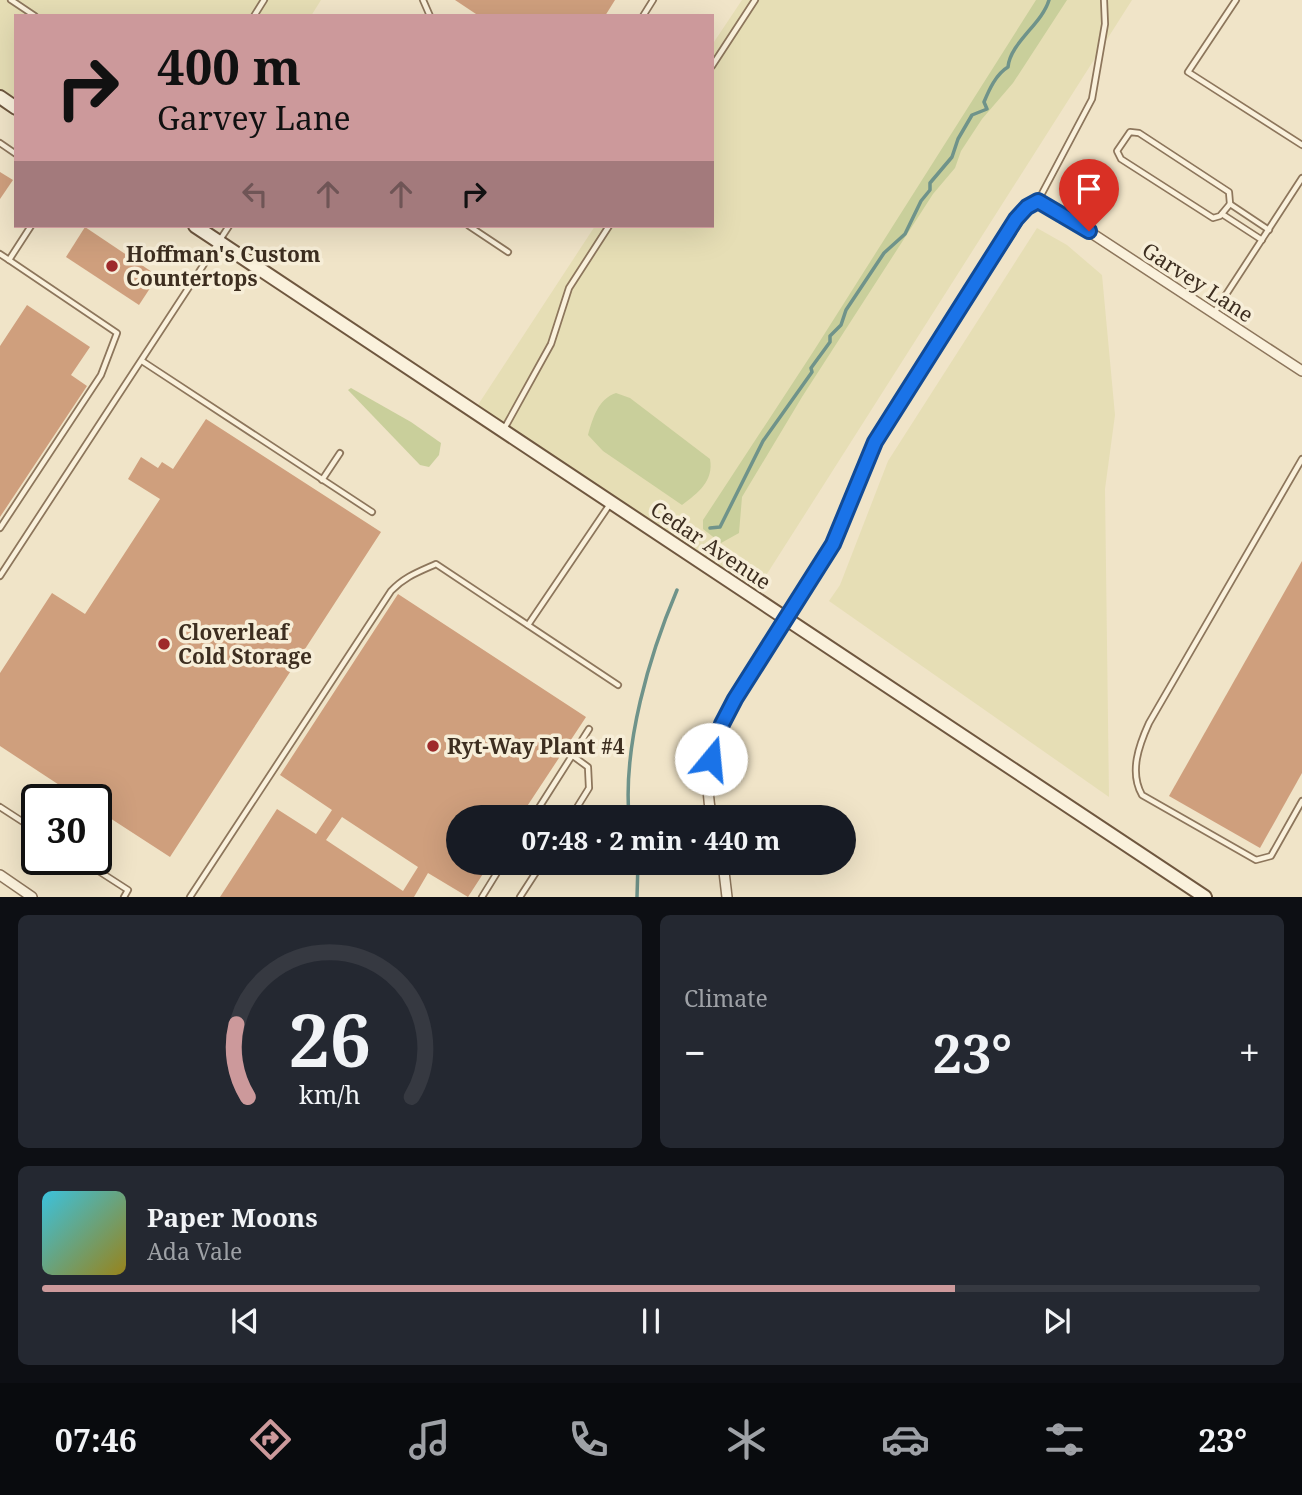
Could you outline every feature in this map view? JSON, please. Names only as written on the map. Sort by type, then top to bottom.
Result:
[{"type":"main road","name":"Cedar Avenue","points":[[198,228],[1205,897]]},
{"type":"street","name":"Garvey Lane","points":[[1038,201],[1302,371]]},
{"type":"street","points":[[711,805],[711,759],[722,724],[833,544],[875,442],[1016,219],[1027,207],[1038,201]]},
{"type":"street","points":[[0,875],[32,897]]},
{"type":"street","points":[[724,875],[727,897]]},
{"type":"lane","points":[[11,0],[32,14]]},
{"type":"lane","points":[[714,63],[755,0]]},
{"type":"lane","points":[[1038,201],[1092,99],[1105,24],[1104,0]]},
{"type":"lane","points":[[1236,0],[1188,72],[1302,145]]},
{"type":"lane","points":[[1130,132],[1139,133],[1229,192],[1230,204],[1222,214],[1213,218],[1121,159],[1117,151],[1130,132]]},
{"type":"lane","points":[[1214,314],[1302,178]]},
{"type":"lane","points":[[1230,204],[1269,230]]},
{"type":"lane","points":[[1222,214],[1262,240]]},
{"type":"lane","points":[[9,260],[30,228]]},
{"type":"lane","points":[[0,576],[228,228]]},
{"type":"lane","points":[[474,228],[508,251]]},
{"type":"lane","points":[[503,430],[551,344],[569,288],[608,228]]},
{"type":"lane","points":[[0,254],[117,332],[101,375],[0,528]]},
{"type":"lane","points":[[141,361],[372,512]]},
{"type":"lane","points":[[322,480],[340,453]]},
{"type":"lane","points":[[1302,459],[1149,723],[1139,744],[1135,774],[1142,795],[1256,860],[1271,856],[1302,801]]},
{"type":"lane","points":[[528,625],[611,502]]},
{"type":"lane","points":[[190,897],[391,591],[401,580],[436,565],[618,685]]},
{"type":"lane","points":[[541,805],[589,729]]},
{"type":"lane","points":[[573,755],[588,767],[590,783],[578,805]]},
{"type":"lane","points":[[0,807],[21,821]]},
{"type":"lane","points":[[105,875],[128,890],[124,897]]},
{"type":"lane","points":[[482,897],[496,875]]},
{"type":"lane","points":[[520,897],[534,875]]},
{"type":"shaded area","points":[[0,0],[321,0],[312,14],[14,14],[14,106],[0,97]]},
{"type":"shaded area","points":[[742,0],[1132,0],[753,596],[474,411],[594,228],[714,228],[714,42]]},
{"type":"shaded area","points":[[1037,228],[1067,245],[1102,275],[1115,415],[1105,489],[1109,797],[829,601],[840,585],[888,461]]},
{"type":"green space","points":[[1036,0],[1067,0],[1013,83],[982,119],[961,151],[955,168],[933,194],[802,397],[742,497],[739,533],[721,543],[703,529],[703,520]]},
{"type":"green space","points":[[351,388],[411,422],[441,443],[439,455],[429,467],[420,465],[348,390]]},
{"type":"green space","points":[[616,393],[630,398],[710,459],[710,474],[707,480],[699,491],[682,505],[603,451],[588,435],[601,404]]},
{"type":"building","points":[[455,0],[615,0],[606,14],[476,14]]},
{"type":"building","points":[[0,172],[13,180],[0,199]]},
{"type":"building","name":"Hoffman's Custom Countertops","points":[[86,228],[158,276],[139,305],[66,257]]},
{"type":"building","points":[[27,305],[90,347],[71,375],[87,386],[0,517],[0,346]]},
{"type":"building","name":"Cloverleaf Cold Storage","points":[[206,419],[381,532],[170,857],[112,819],[112,784],[58,784],[0,746],[0,673],[52,593],[85,614],[160,499],[128,479],[141,457],[158,468],[162,462],[173,469]]},
{"type":"building","points":[[1302,561],[1302,773],[1260,848],[1169,796]]},
{"type":"building","name":"Ryt-Way Plant #4","points":[[398,594],[586,717],[528,805],[446,805],[446,875],[482,875],[468,897],[428,873],[414,897],[220,897],[277,809],[316,834],[332,810],[280,775]],"holes":[[[342,817],[418,867],[403,891],[326,840]]]},
{"type":"waterway","points":[[710,528],[720,527],[763,441],[812,372],[811,368],[830,342],[830,336],[841,325],[846,310],[884,253],[905,234],[921,201],[930,190],[930,183],[952,157],[958,139],[972,115],[987,109],[984,102],[993,83],[1008,67],[1014,50],[1040,17],[1049,0]]},
{"type":"waterway","points":[[629,805],[630,760],[640,701],[657,643],[677,590]]},
{"type":"waterway","points":[[637,897],[638,875]]},
{"type":"place","name":"Hoffman's Custom Countertops","points":[[112,266]]},
{"type":"place","name":"Cloverleaf Cold Storage","points":[[164,644]]},
{"type":"place","name":"Ryt-Way Plant #4","points":[[433,746]]},
{"type":"route","points":[[711,759],[722,724],[735,699],[833,544],[865,460],[875,442],[1016,219],[1027,207],[1038,201],[1089,231]]}]
